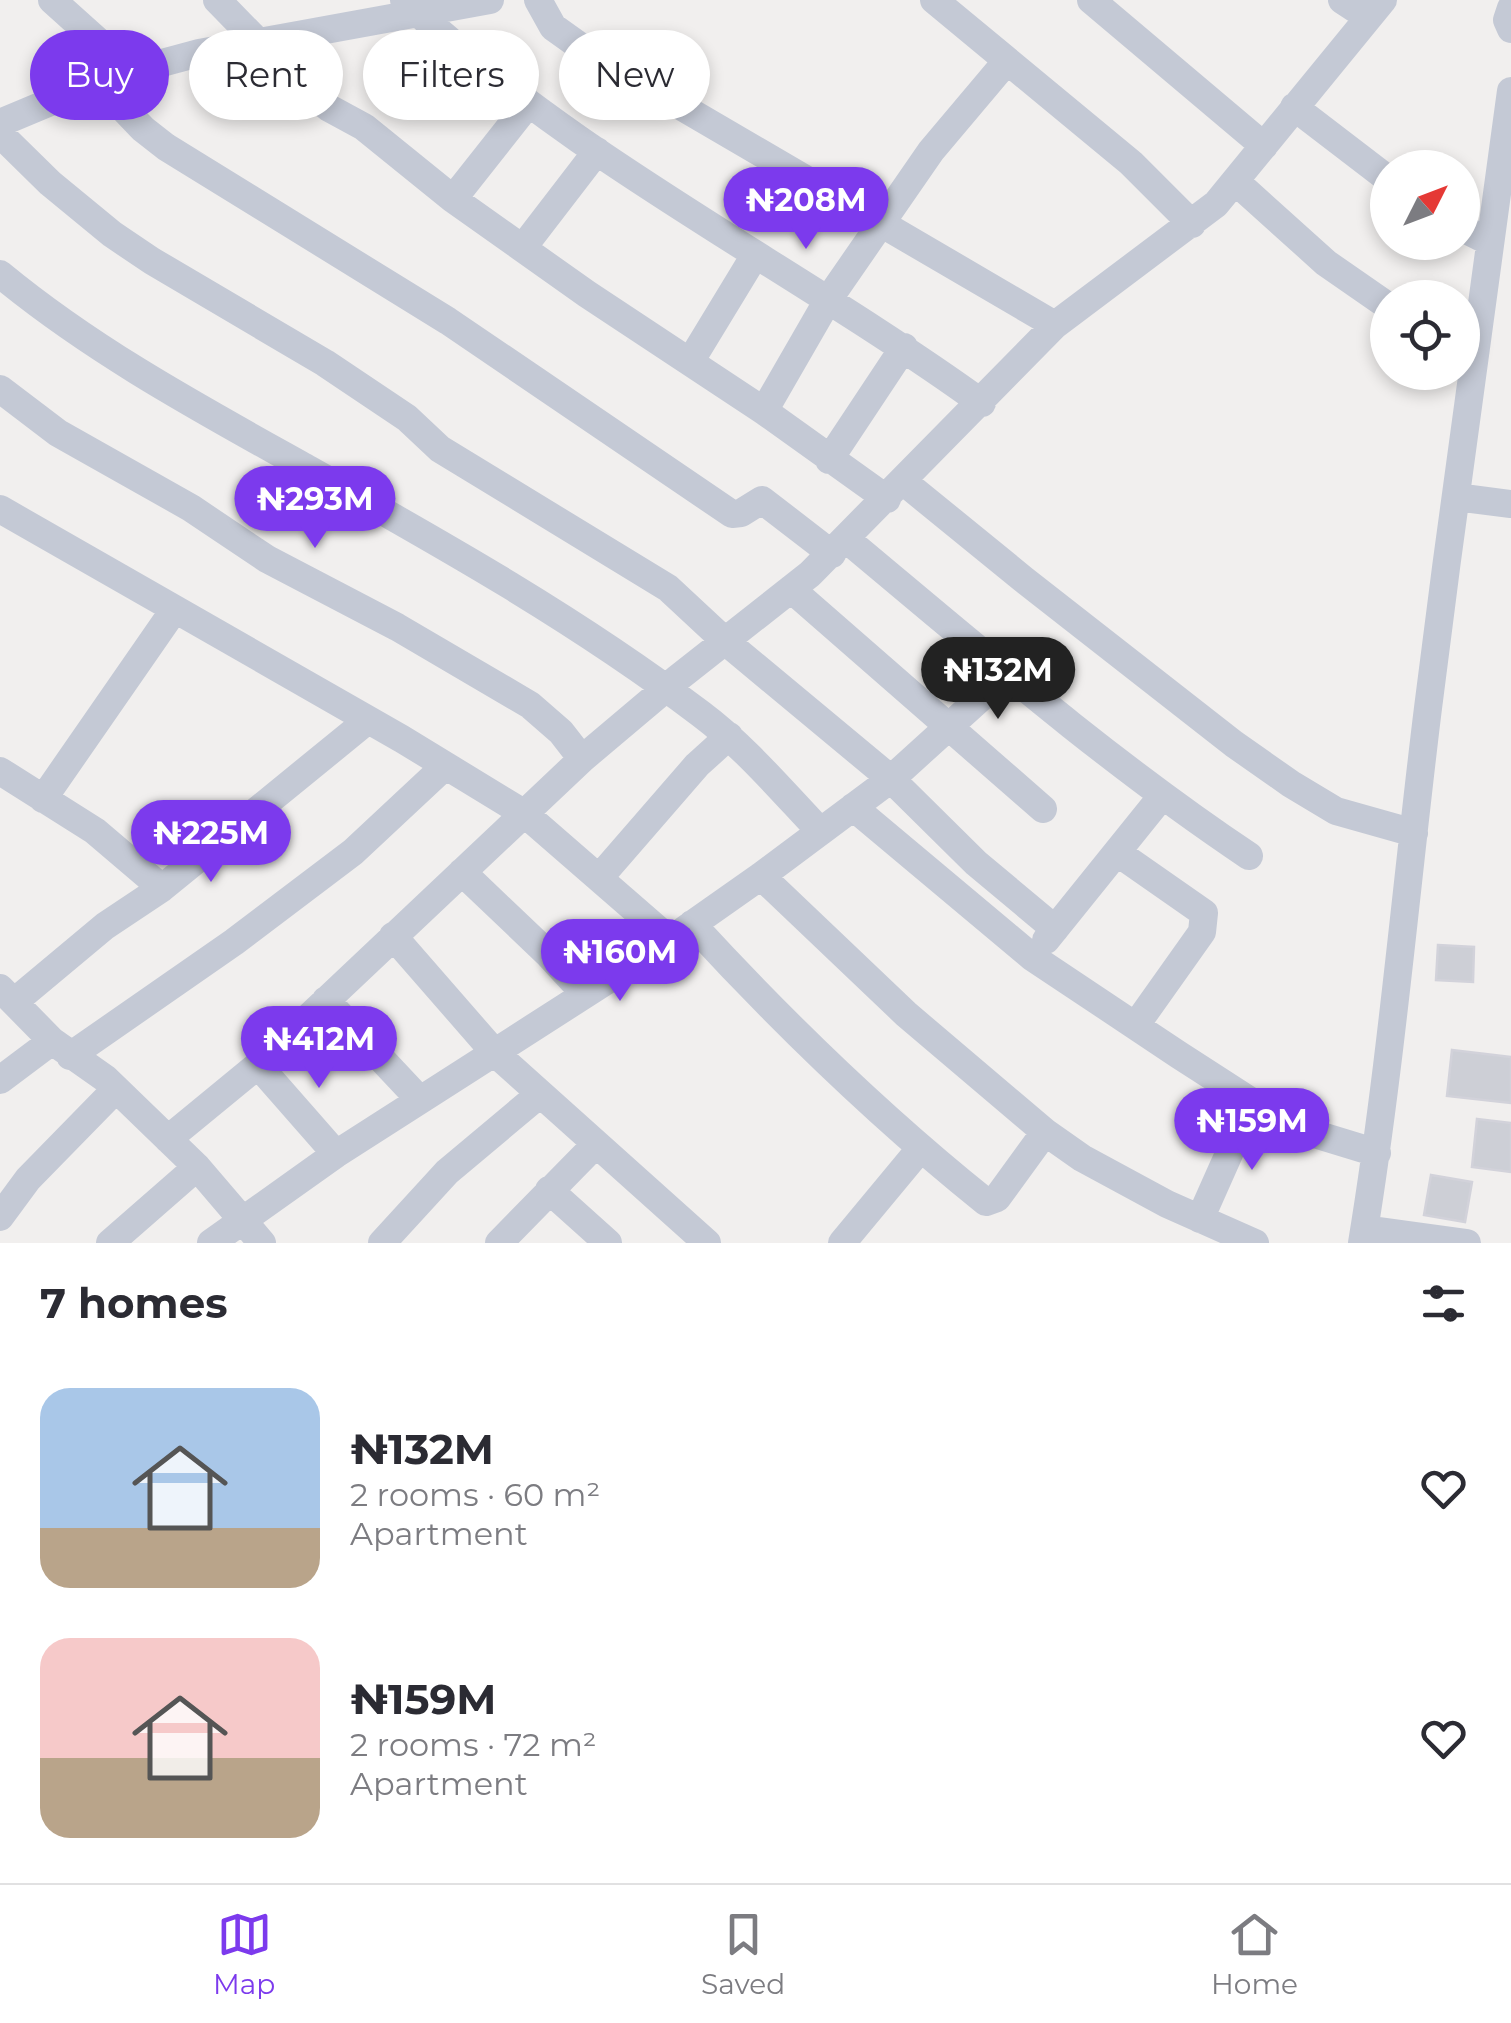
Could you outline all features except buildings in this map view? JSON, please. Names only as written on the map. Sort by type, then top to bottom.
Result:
[{"type":"street","points":[[52,0],[85,30]]},
{"type":"street","points":[[217,0],[247,30]]},
{"type":"street","points":[[302,30],[411,6],[490,0]]},
{"type":"street","points":[[538,0],[553,27],[588,52],[1055,325]]},
{"type":"street","points":[[934,0],[1131,163],[1192,224]]},
{"type":"street","points":[[1091,0],[1264,146]]},
{"type":"street","points":[[168,1140],[258,1065],[582,758],[839,547],[1055,325],[1135,262],[1192,224],[1235,182],[1375,9],[1342,0]]},
{"type":"street","points":[[411,6],[440,30]]},
{"type":"street","points":[[1511,8],[1511,30]]},
{"type":"street","points":[[764,411],[828,300],[930,150],[1006,62]]},
{"type":"street","points":[[1480,292],[1511,91]]},
{"type":"street","points":[[1294,107],[1370,165]]},
{"type":"street","points":[[30,109],[4,119],[50,182],[112,234],[342,374],[407,418],[440,449],[503,490],[668,588],[724,641],[891,779],[976,863],[1055,929]]},
{"type":"street","points":[[539,111],[904,347],[982,403]]},
{"type":"street","points":[[343,116],[364,127],[453,199],[830,460],[895,490],[1023,579],[1291,784],[1336,812],[1414,833]]},
{"type":"street","points":[[134,120],[166,147],[448,321],[732,514],[762,500],[839,547],[1162,796],[1249,856]]},
{"type":"street","points":[[453,199],[515,120]]},
{"type":"street","points":[[524,246],[597,151]]},
{"type":"street","points":[[1235,182],[1326,264],[1370,294]]},
{"type":"street","points":[[1480,237],[1490,242]]},
{"type":"street","points":[[690,362],[756,254]]},
{"type":"street","points":[[0,274],[71,329],[136,371],[462,557],[602,643],[729,736],[820,831]]},
{"type":"street","points":[[830,460],[904,347]]},
{"type":"street","points":[[0,389],[58,433],[191,508],[266,558],[397,627],[530,705],[561,732],[582,758]]},
{"type":"street","points":[[1465,390],[1456,497],[1364,1236],[1466,1243]]},
{"type":"street","points":[[1456,497],[1511,504]]},
{"type":"street","points":[[0,509],[525,814],[599,878],[681,932],[920,1149],[986,1202],[991,1202],[1045,1132]]},
{"type":"street","points":[[790,589],[1043,810]]},
{"type":"street","points":[[43,799],[174,610]]},
{"type":"street","points":[[211,1243],[253,1232],[336,1154],[681,932],[761,876],[891,779],[1008,674]]},
{"type":"street","points":[[253,1232],[197,1167],[116,1088],[61,1049],[7,995],[162,888],[368,720]]},
{"type":"street","points":[[599,878],[697,765],[729,736]]},
{"type":"street","points":[[0,1080],[61,1049],[234,942],[353,852],[444,767]]},
{"type":"street","points":[[0,771],[95,831],[162,888]]},
{"type":"street","points":[[1032,957],[1162,796]]},
{"type":"street","points":[[853,807],[1032,957],[1136,1026],[1252,1102],[1318,1135],[1377,1153]]},
{"type":"street","points":[[1118,853],[1204,914],[1205,921],[1202,932],[1136,1026]]},
{"type":"street","points":[[462,872],[547,952],[584,993]]},
{"type":"street","points":[[761,876],[906,1014],[1045,1132],[1082,1158],[1255,1243]]},
{"type":"street","points":[[393,936],[495,1053],[707,1243]]},
{"type":"street","points":[[326,1000],[420,1100]]},
{"type":"street","points":[[258,1065],[336,1154]]},
{"type":"street","points":[[0,1217],[28,1179],[116,1088]]},
{"type":"street","points":[[382,1243],[447,1172],[540,1094]]},
{"type":"street","points":[[1200,1219],[1252,1102]]},
{"type":"street","points":[[500,1243],[596,1144]]},
{"type":"street","points":[[842,1243],[920,1149]]},
{"type":"street","points":[[110,1243],[197,1167]]},
{"type":"street","points":[[549,1190],[608,1243]]}]
